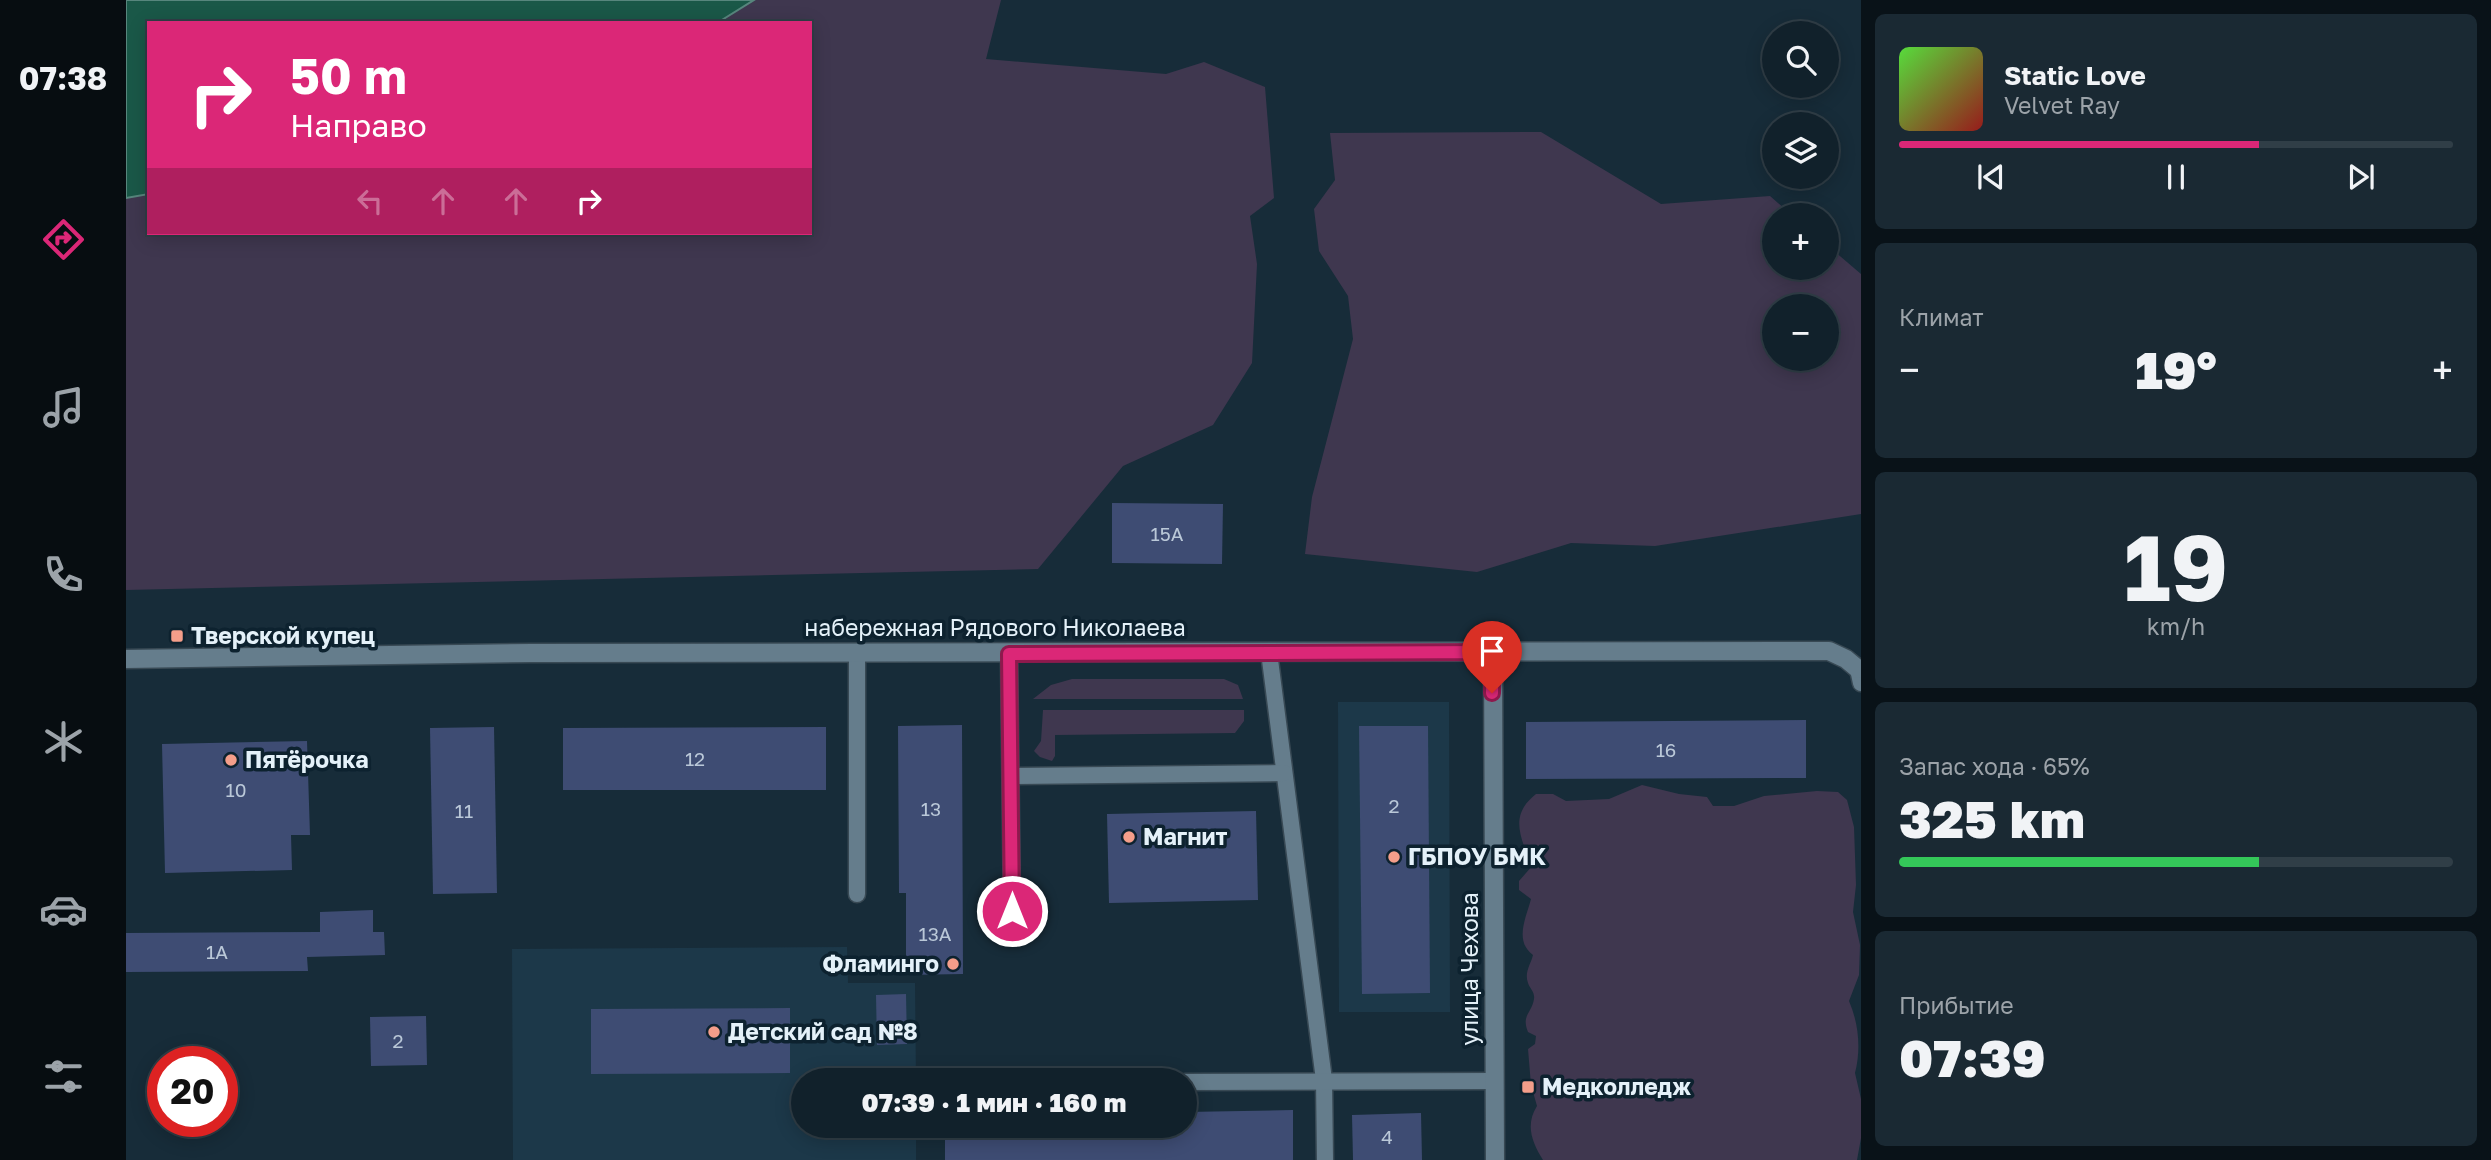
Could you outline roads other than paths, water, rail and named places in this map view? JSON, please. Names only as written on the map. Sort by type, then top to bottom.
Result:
[{"type":"street","name":"набережная Рядового Николаева","points":[[126,659],[531,653],[1829,651],[1846,659],[1860,676]]},
{"type":"street","name":"улица Чехова","points":[[1493,652],[1495,1160]]},
{"type":"lane","points":[[1269,652],[1324,1080],[1325,1160]]},
{"type":"lane","points":[[857,654],[857,894]]},
{"type":"lane","points":[[1009,654],[1012,911]]},
{"type":"lane","points":[[1012,776],[1284,773]]},
{"type":"lane","points":[[1197,1082],[1495,1081]]},
{"type":"place","name":"Тверской купец","points":[[177,636]]},
{"type":"place","name":"Пятёрочка","points":[[231,760]]},
{"type":"place","name":"Магнит","points":[[1129,837]]},
{"type":"place","name":"ГБПОУ БМК","points":[[1394,857]]},
{"type":"place","name":"Фламинго","points":[[953,964]]},
{"type":"place","name":"Детский сад №8","points":[[714,1032]]},
{"type":"place","name":"Медколледж","points":[[1528,1087]]}]
